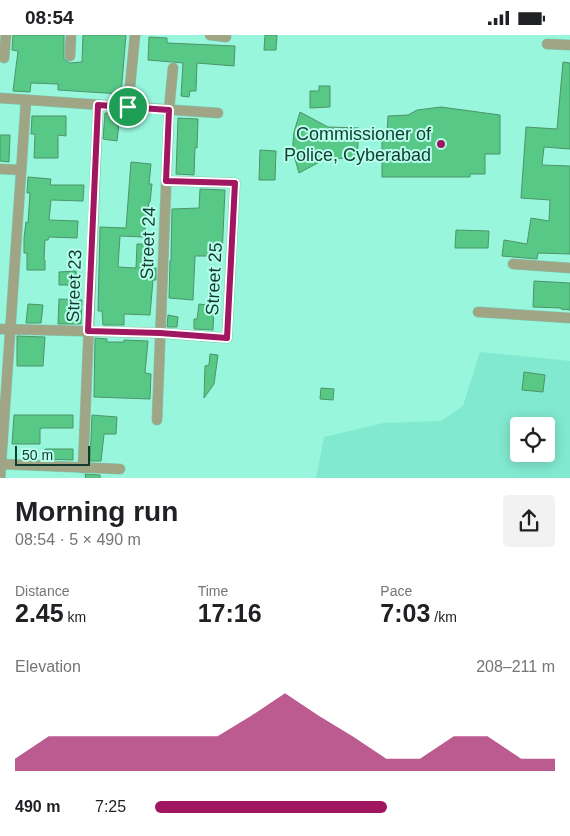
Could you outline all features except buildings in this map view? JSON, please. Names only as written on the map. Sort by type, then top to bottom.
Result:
[{"type":"street","points":[[4,58],[6,35]]},
{"type":"street","points":[[70,56],[72,35]]},
{"type":"street","points":[[128,107],[135,35]]},
{"type":"street","points":[[210,35],[226,37]]},
{"type":"street","points":[[547,44],[570,45]]},
{"type":"street","name":"Street 24","points":[[157,420],[169,110],[173,68]]},
{"type":"street","points":[[0,99],[218,113]]},
{"type":"street","points":[[0,478],[5,329],[21,171],[26,100]]},
{"type":"street","name":"Street 23","points":[[83,468],[98,105]]},
{"type":"street","points":[[0,169],[21,171]]},
{"type":"street","name":"Street 25","points":[[5,329],[160,333],[227,338],[235,183],[166,181]]},
{"type":"street","points":[[513,264],[570,268]]},
{"type":"street","points":[[478,312],[570,317]]},
{"type":"street","points":[[1,464],[120,469]]},
{"type":"shaded area","points":[[480,352],[570,361],[570,478],[316,478],[324,437],[384,423],[441,421],[463,406]]},
{"type":"place","name":"Commissioner of Police, Cyberabad","points":[[441,144]]},
{"type":"route","points":[[98,105],[128,107],[169,110],[166,181],[235,183],[227,338],[160,333],[88,331],[98,105]]}]
